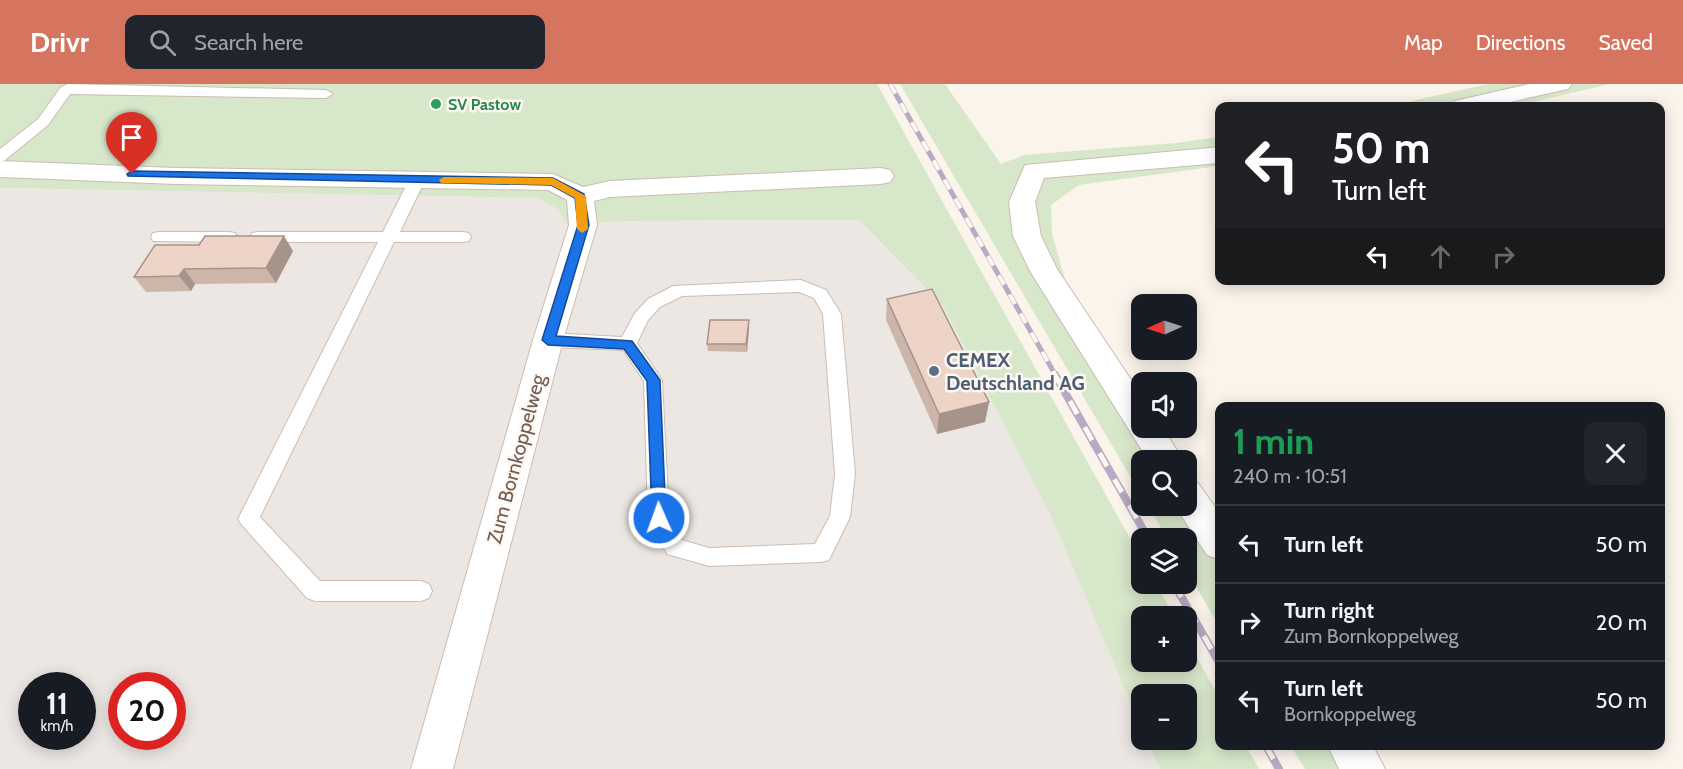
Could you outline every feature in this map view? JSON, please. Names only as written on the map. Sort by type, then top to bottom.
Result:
[{"type":"street","points":[[1481,102],[1560,84]]},
{"type":"street","points":[[1131,406],[1044,271],[1027,236],[1022,202],[1034,171],[1215,155]]},
{"type":"street","points":[[0,169],[176,176],[553,182],[580,196],[610,189],[881,176]]},
{"type":"street","name":"Zum Bornkoppelweg","points":[[432,769],[548,340],[583,225],[580,196]]},
{"type":"street","points":[[1197,510],[1215,536]]},
{"type":"street","points":[[1352,750],[1364,769]]},
{"type":"lane","points":[[0,156],[43,122],[71,87],[326,94]]},
{"type":"lane","points":[[417,180],[249,519],[315,591],[421,591]]},
{"type":"lane","points":[[159,237],[463,237]]},
{"type":"lane","points":[[801,286],[820,294],[832,314],[845,474],[840,517],[821,553],[709,557],[675,547],[659,518],[654,380],[628,344],[640,317],[654,303],[679,290],[801,286]]},
{"type":"lane","points":[[548,340],[628,344]]},
{"type":"shaded area","points":[[0,188],[539,198],[559,210],[566,224],[629,221],[859,220],[943,306],[1050,514],[1131,704],[1131,750],[1151,750],[1160,769],[0,769]]},
{"type":"green space","points":[[0,84],[877,84],[1131,540],[1131,594],[1162,594],[1168,606],[1131,606],[1131,672],[1197,672],[1197,657],[1215,691],[1215,750],[1248,750],[1259,769],[1160,769],[1151,750],[1197,750],[1197,684],[1131,684],[1131,704],[1050,514],[943,306],[859,220],[629,221],[566,224],[559,210],[539,198],[0,188]]},
{"type":"green space","points":[[900,84],[945,84],[1001,164],[1024,155],[1176,143],[1215,138],[1215,167],[1079,185],[1051,205],[1052,233],[1065,280],[1131,382],[1131,438],[1168,438],[1175,450],[1131,450],[1131,478]]},
{"type":"green space","points":[[1488,84],[1610,84],[1532,102],[1408,102]]},
{"type":"green space","points":[[1197,483],[1215,512],[1215,619],[1197,588],[1197,528],[1161,528],[1154,516],[1197,516]]},
{"type":"green space","points":[[1293,750],[1370,750],[1382,769],[1305,769]]},
{"type":"building","points":[[205,236],[284,236],[266,268],[184,269],[179,276],[134,277],[155,245],[199,245]]},
{"type":"building","name":"CEMEX Deutschland AG","points":[[932,289],[989,402],[939,414],[887,299]]},
{"type":"building","points":[[710,320],[749,320],[746,344],[707,344]]},
{"type":"railway","points":[[890,84],[1056,376]]},
{"type":"railway","points":[[1055,375],[1142,528]]},
{"type":"railway","points":[[1180,594],[1215,655]]},
{"type":"railway","points":[[1268,750],[1279,769]]},
{"type":"slow traffic","points":[[444,180],[553,182],[580,196],[582,229]]},
{"type":"place","name":"SV Pastow","points":[[436,104]]},
{"type":"place","name":"CEMEX Deutschland AG","points":[[934,371]]},
{"type":"route","points":[[132,174],[553,182],[580,196],[583,225],[548,340],[628,344],[654,380],[659,518]]}]
